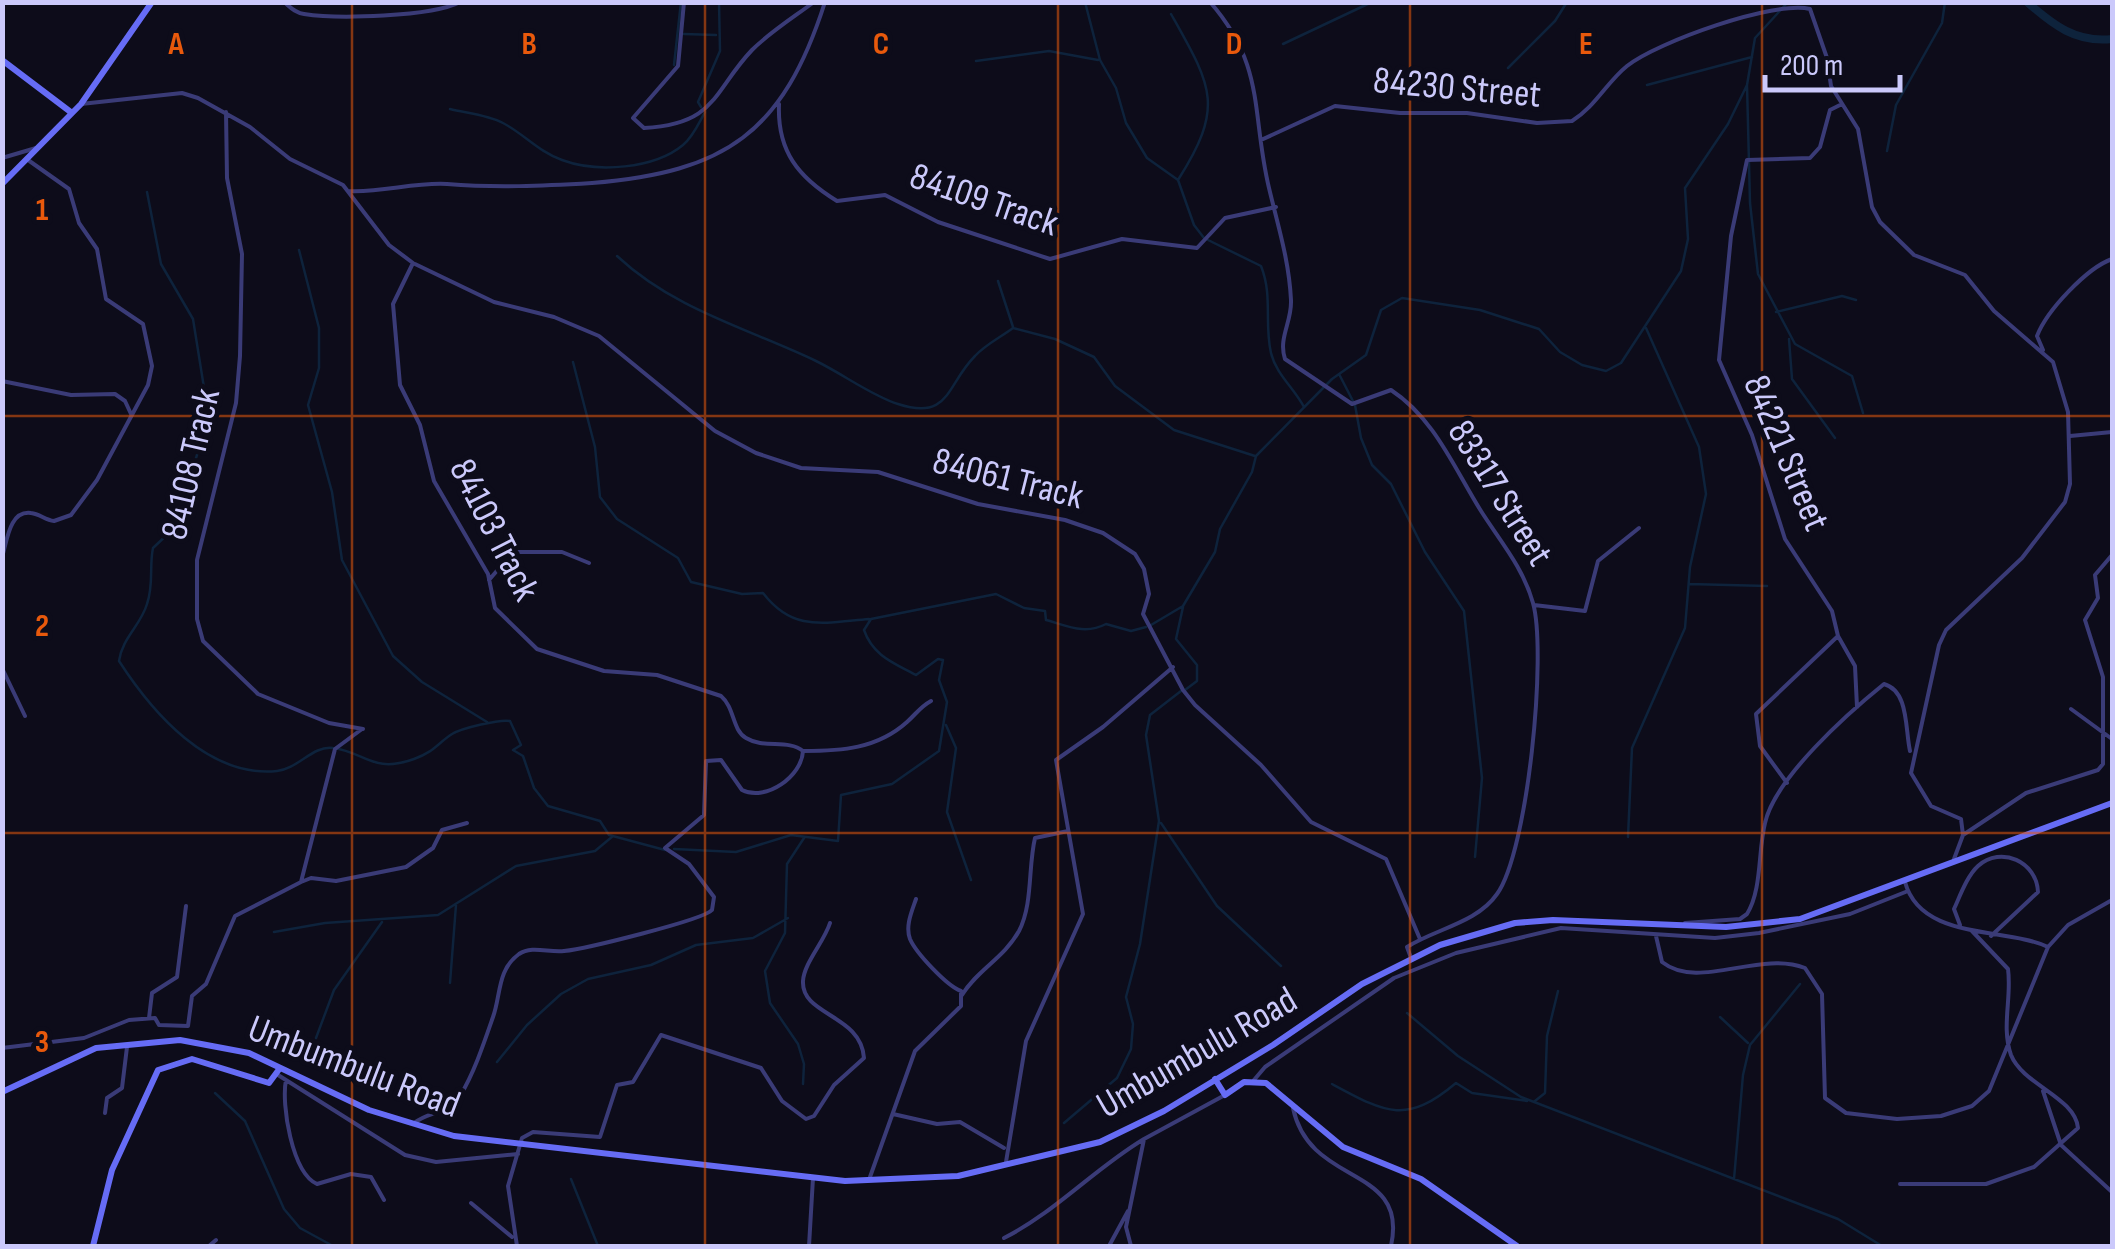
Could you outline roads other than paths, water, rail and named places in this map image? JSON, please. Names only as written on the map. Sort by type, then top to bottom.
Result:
[{"type":"main road","points":[[2,184],[82,104],[152,2]]},
{"type":"main road","points":[[2,60],[72,113]]},
{"type":"main road","name":"Umbumbulu Road","points":[[2,1092],[69,1058],[128,1043],[156,1040],[216,1045],[412,1126],[520,1144],[812,1178],[869,1182],[958,1176],[1100,1142],[1215,1080],[1362,984],[1414,956],[1515,923],[1784,922],[1906,886],[1954,863],[2112,803]]},
{"type":"main road","points":[[93,1246],[112,1170],[158,1070],[192,1059],[264,1083],[272,1082],[279,1071]]},
{"type":"main road","points":[[1215,1080],[1225,1095],[1254,1080],[1266,1082],[1343,1147],[1420,1178],[1518,1246]]},
{"type":"street","points":[[284,2],[306,15],[389,16],[447,9],[460,2]]},
{"type":"street","points":[[684,2],[678,66],[633,118],[644,128],[661,127],[707,109],[751,51],[814,2]]},
{"type":"street","points":[[348,191],[378,192],[444,184],[514,188],[678,172],[730,149],[779,104],[803,60],[825,2]]},
{"type":"street","name":"83317 Street","points":[[1210,2],[1232,28],[1255,79],[1261,140],[1284,239],[1292,304],[1282,350],[1288,365],[1323,382],[1352,404],[1391,390],[1407,402],[1455,460],[1481,511],[1508,549],[1534,606],[1537,625],[1532,730],[1513,860],[1490,903],[1420,939]]},
{"type":"street","name":"84230 Street","points":[[1261,140],[1335,106],[1400,113],[1467,112],[1537,123],[1572,121],[1636,59],[1712,26],[1781,6],[1800,5],[1815,16],[1832,86],[1842,104]]},
{"type":"street","points":[[82,104],[182,93],[226,112],[290,159],[348,191],[389,245],[413,263]]},
{"type":"street","name":"84109 Track","points":[[779,104],[779,127],[790,162],[837,201],[885,195],[938,222],[976,231],[1042,258],[1070,256],[1122,238],[1197,248],[1225,218],[1276,207]]},
{"type":"street","points":[[1842,104],[1858,129],[1872,207],[1880,222],[1914,255],[1966,275],[1994,312],[2046,354],[2056,367],[2070,436],[2065,502],[2022,558],[1941,637],[1911,756]]},
{"type":"street","name":"84221 Street","points":[[1842,104],[1830,110],[1820,147],[1810,158],[1747,160],[1731,236],[1719,360],[1752,435],[1786,539],[1832,611],[1838,636],[1858,674],[1857,708]]},
{"type":"street","name":"84108 Track","points":[[226,112],[227,178],[242,254],[240,356],[236,403],[197,560],[198,630],[203,641],[258,694],[329,723],[363,728],[335,748],[300,882]]},
{"type":"street","points":[[2,158],[38,147]]},
{"type":"street","points":[[2,557],[12,524],[20,515],[32,513],[54,521],[75,511],[111,458],[151,377],[143,324],[106,298],[97,249],[79,223],[69,189],[26,159]]},
{"type":"street","points":[[2046,354],[2038,336],[2047,318],[2099,264],[2112,259]]},
{"type":"street","name":"84103 Track","points":[[413,263],[393,304],[400,385],[420,425],[434,480],[475,548],[489,580],[495,608],[538,650],[604,671],[656,675],[721,696],[735,712],[740,734],[748,740],[794,745],[803,751],[832,754],[869,745],[908,721],[930,701]]},
{"type":"street","name":"84061 Track","points":[[413,263],[494,302],[554,316],[599,336],[716,431],[756,453],[801,468],[878,472],[978,504],[1065,520],[1102,533],[1135,554],[1144,568],[1149,594],[1143,614],[1195,705],[1261,764],[1311,822],[1386,860],[1420,939]]},
{"type":"street","points":[[2,380],[71,395],[114,394],[125,401],[130,417]]},
{"type":"street","points":[[2070,436],[2112,432]]},
{"type":"street","points":[[1534,606],[1585,611],[1598,561],[1639,528]]},
{"type":"street","points":[[489,580],[506,557],[518,552],[562,552],[589,563]]},
{"type":"street","points":[[1963,836],[2026,793],[2098,770],[2105,757],[2101,733],[2105,696],[2101,659],[2085,620],[2098,598],[2095,575],[2112,556]]},
{"type":"street","points":[[1786,783],[1760,746],[1756,714],[1838,636]]},
{"type":"street","points":[[1007,1166],[1006,1150],[1026,1040],[1083,914],[1067,805],[1054,768],[1056,760],[1103,727],[1173,667]]},
{"type":"street","points":[[2,668],[25,716]]},
{"type":"street","points":[[1683,925],[1694,920],[1740,919],[1747,914],[1766,818],[1786,783],[1884,684],[1896,689],[1911,772],[1920,794],[1940,813],[1961,819],[1963,836],[1954,863]]},
{"type":"street","points":[[2071,709],[2112,739]]},
{"type":"street","points":[[412,1126],[418,1119],[448,1108],[459,1097],[492,1022],[502,977],[515,957],[525,950],[562,952],[654,927],[689,923],[712,910],[714,898],[703,880],[665,848],[704,815],[706,761],[720,760],[742,790],[757,793],[788,779],[801,764],[803,751]]},
{"type":"street","points":[[2,1048],[84,1038],[129,1020],[150,1018],[159,1025],[188,1026],[190,1001],[206,984],[236,916],[311,878],[336,881],[406,867],[434,848],[442,830],[466,823]]},
{"type":"street","points":[[869,1182],[915,1052],[958,1014],[962,995],[975,976],[1001,956],[1021,926],[1035,838],[1070,831]]},
{"type":"street","points":[[1960,926],[1954,910],[1973,871],[1994,858],[2012,857],[2028,866],[2038,892],[1991,936]]},
{"type":"street","points":[[1254,1080],[1265,1067],[1394,978],[1421,964],[1561,924],[1715,938],[1803,926],[1906,886],[1917,907],[1972,932],[2030,938],[2048,947]]},
{"type":"street","points":[[916,899],[908,924],[910,940],[945,983],[962,995]]},
{"type":"street","points":[[1656,935],[1662,962],[1687,974],[1778,961],[1805,968],[1817,981],[1823,1004],[1822,1086],[1831,1104],[1846,1112],[1907,1119],[1962,1113],[1989,1091],[2048,947],[2068,925],[2112,900]]},
{"type":"street","points":[[150,1018],[152,993],[178,976],[186,906]]},
{"type":"street","points":[[512,1237],[508,1186],[520,1144],[528,1133],[600,1137],[616,1085],[633,1082],[661,1036],[762,1068],[789,1108],[806,1118],[814,1116],[834,1086],[864,1058],[854,1032],[836,1016],[812,1004],[804,989],[804,974],[830,924]]},
{"type":"street","points":[[1900,1184],[1986,1184],[2034,1167],[2076,1134],[2078,1124],[2018,1068],[2008,1042],[2008,968],[1972,932]]},
{"type":"street","points":[[1420,939],[1406,946],[1421,964]]},
{"type":"street","points":[[156,1040],[159,1025]]},
{"type":"street","points":[[105,1113],[107,1098],[123,1085],[128,1043]]},
{"type":"street","points":[[279,1071],[286,1080],[405,1154],[447,1162],[518,1154]]},
{"type":"street","points":[[286,1080],[286,1118],[307,1177],[317,1184],[360,1173],[371,1178],[384,1200]]},
{"type":"street","points":[[2043,1091],[2061,1145],[2112,1192]]},
{"type":"street","points":[[1004,1238],[1050,1213],[1073,1189],[1144,1139],[1225,1095]]},
{"type":"street","points":[[1293,1103],[1301,1133],[1313,1150],[1387,1199],[1395,1216],[1391,1246]]},
{"type":"street","points":[[892,1114],[934,1123],[960,1122],[1006,1150]]},
{"type":"street","points":[[1131,1246],[1126,1227],[1144,1139]]},
{"type":"street","points":[[809,1246],[812,1178]]},
{"type":"street","points":[[471,1203],[512,1237],[517,1246]]},
{"type":"street","points":[[1110,1246],[1130,1207]]},
{"type":"street","points":[[210,1246],[216,1240]]},
{"type":"waterway","points":[[674,65],[681,2]]},
{"type":"waterway","points":[[701,107],[698,102],[720,51],[719,2]]},
{"type":"waterway","points":[[1085,2],[1100,60],[1116,88],[1126,123],[1147,158],[1178,180],[1194,225],[1204,238]]},
{"type":"waterway","points":[[1283,44],[1372,2]]},
{"type":"waterway","points":[[1508,68],[1555,21],[1567,2]]},
{"type":"waterway","points":[[1151,625],[1183,606],[1215,552],[1220,529],[1252,472],[1256,456],[1332,379],[1366,355],[1381,310],[1402,298],[1480,310],[1539,329],[1560,352],[1582,365],[1606,371],[1621,363],[1681,271],[1688,239],[1685,188],[1728,124],[1747,85],[1755,38],[1788,2]]},
{"type":"waterway","points":[[1887,151],[1896,105],[1942,23],[1945,2]]},
{"type":"waterway","points":[[2027,2],[2066,31],[2087,38],[2112,39]]},
{"type":"waterway","points":[[1171,14],[1196,60],[1208,97],[1202,133],[1178,180]]},
{"type":"waterway","points":[[684,34],[716,35]]},
{"type":"waterway","points":[[976,61],[1049,51],[1098,60]]},
{"type":"waterway","points":[[1647,85],[1752,57]]},
{"type":"waterway","points":[[1747,85],[1750,203],[1758,274],[1795,344],[1852,376],[1863,413]]},
{"type":"waterway","points":[[450,109],[497,120],[562,160],[592,167],[641,164],[671,153],[690,138],[705,112]]},
{"type":"waterway","points":[[147,192],[161,264],[193,319],[205,394],[197,455],[172,530],[153,548],[147,604],[119,661],[148,701],[184,738],[205,753],[252,770],[285,769],[326,748],[379,763],[400,763],[426,753],[457,732],[510,721],[521,745],[513,750],[523,756],[534,788],[548,806],[600,821],[609,835],[665,850]]},
{"type":"waterway","points":[[1208,240],[1261,266],[1267,288],[1271,353],[1304,407]]},
{"type":"waterway","points":[[299,250],[319,328],[319,368],[308,405],[332,492],[342,560],[393,656],[422,682],[487,722]]},
{"type":"waterway","points":[[617,256],[639,275],[687,304],[816,361],[898,404],[915,408],[938,404],[975,356],[1013,328],[1055,339],[1094,357],[1115,386],[1174,430],[1255,456]]},
{"type":"waterway","points":[[998,281],[1013,327]]},
{"type":"waterway","points":[[1776,312],[1842,296],[1856,300]]},
{"type":"waterway","points":[[1628,837],[1632,748],[1685,628],[1690,567],[1706,494],[1699,447],[1646,328]]},
{"type":"waterway","points":[[1789,339],[1792,379],[1835,438]]},
{"type":"waterway","points":[[573,362],[595,447],[600,497],[617,519],[678,558],[691,582],[742,594],[763,593],[786,614],[810,622],[869,619]]},
{"type":"waterway","points":[[1339,374],[1355,405],[1361,438],[1372,465],[1391,484],[1425,552],[1464,611],[1482,778],[1475,857]]},
{"type":"waterway","points":[[1689,584],[1767,586]]},
{"type":"waterway","points":[[674,849],[736,852],[791,835],[838,841],[841,795],[892,784],[939,751],[947,702],[939,680],[943,660],[938,659],[916,675],[892,662],[868,639],[864,630],[871,619],[996,594],[1024,608],[1045,611],[1046,620],[1069,627],[1091,629],[1106,624],[1131,631],[1146,627]]},
{"type":"waterway","points":[[1183,607],[1176,639],[1197,665],[1197,681],[1185,690]]},
{"type":"waterway","points":[[1064,1123],[1117,1078],[1131,1049],[1133,1024],[1126,997],[1140,944],[1159,821],[1146,735],[1150,715],[1181,691]]},
{"type":"waterway","points":[[946,725],[956,748],[947,812],[971,880]]},
{"type":"waterway","points":[[1161,823],[1217,906],[1281,966]]},
{"type":"waterway","points":[[274,932],[325,923],[438,915],[516,866],[595,851],[613,836]]},
{"type":"waterway","points":[[803,1084],[804,1064],[798,1044],[770,1003],[765,971],[785,933],[787,864],[804,838]]},
{"type":"waterway","points":[[450,983],[456,905]]},
{"type":"waterway","points":[[497,1062],[527,1025],[561,994],[588,979],[651,965],[696,945],[753,938],[788,918]]},
{"type":"waterway","points":[[316,1038],[334,990],[382,922]]},
{"type":"waterway","points":[[1734,1179],[1743,1075],[1750,1045],[1800,984]]},
{"type":"waterway","points":[[1535,1101],[1545,1093],[1547,1036],[1558,991]]},
{"type":"waterway","points":[[1407,1013],[1458,1056],[1521,1097],[1838,1219],[1882,1246]]},
{"type":"waterway","points":[[1720,1017],[1748,1043]]},
{"type":"waterway","points":[[1332,1084],[1367,1102],[1395,1110],[1423,1105],[1456,1083],[1472,1093],[1527,1101]]},
{"type":"waterway","points":[[215,1093],[245,1121],[284,1209],[300,1228],[333,1246]]},
{"type":"waterway","points":[[571,1179],[598,1246]]}]
